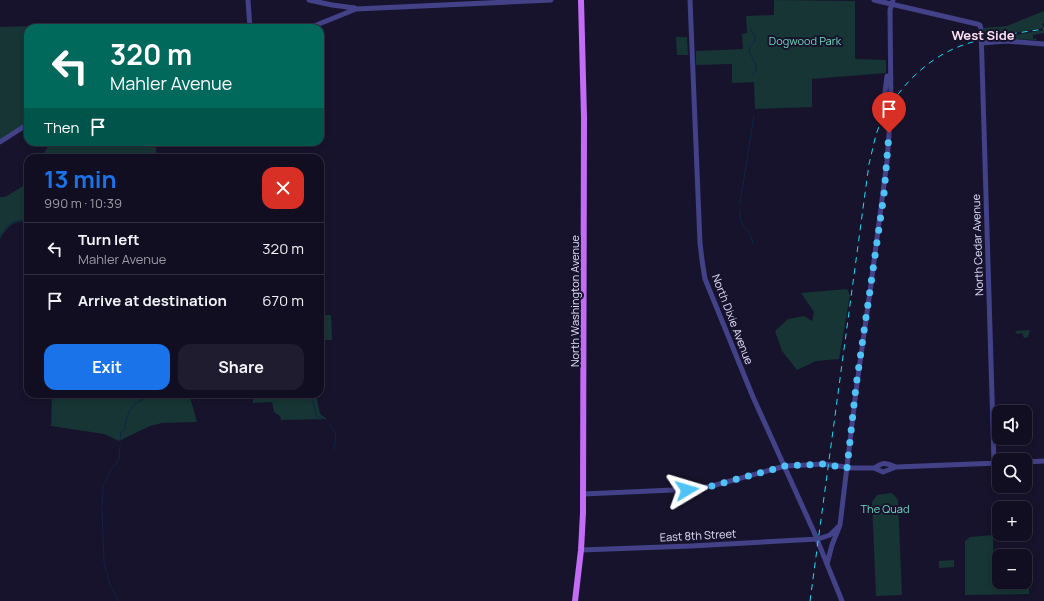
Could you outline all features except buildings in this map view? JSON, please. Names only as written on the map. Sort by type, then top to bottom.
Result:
[{"type":"main road","name":"North Washington Avenue","points":[[575,601],[581,550],[583,494],[584,64],[581,0]]},
{"type":"street","points":[[248,0],[250,24]]},
{"type":"street","points":[[309,0],[356,9],[551,0]]},
{"type":"street","name":"North Dixie Avenue","points":[[690,0],[699,216],[704,272],[708,286],[753,397],[785,466],[842,601]]},
{"type":"street","points":[[827,564],[830,549],[840,525],[856,386],[884,194],[891,108],[890,10],[893,2],[874,0]]},
{"type":"street","name":"North Cedar Avenue","points":[[893,2],[980,25],[982,32],[996,453]]},
{"type":"street","points":[[319,24],[356,9]]},
{"type":"street","points":[[982,32],[986,39],[993,42]]},
{"type":"street","points":[[982,43],[1016,41],[1044,44]]},
{"type":"street","points":[[883,108],[890,59]]},
{"type":"street","points":[[0,142],[24,127]]},
{"type":"street","points":[[1032,462],[1044,461]]},
{"type":"street","points":[[874,468],[880,464],[886,463],[896,467]]},
{"type":"street","points":[[583,494],[696,489],[785,466],[824,464],[847,468],[874,468],[883,472],[896,467],[992,463]]},
{"type":"street","points":[[820,549],[820,542],[840,525]]},
{"type":"street","name":"East 8th Street","points":[[581,550],[691,546],[816,538],[830,535]]},
{"type":"green space","name":"Dogwood Park","points":[[774,0],[855,1],[855,58],[886,60],[886,73],[812,79],[812,107],[755,109],[754,82],[732,83],[732,64],[696,65],[696,51],[743,49],[742,34],[747,33],[746,16],[774,15]]},
{"type":"green space","points":[[1044,11],[1044,23],[1042,24],[1044,28],[989,37],[986,37],[984,32],[984,28],[1007,26]]},
{"type":"green space","points":[[142,23],[142,24],[106,24]]},
{"type":"green space","points":[[24,26],[24,125],[0,140],[0,27]]},
{"type":"green space","points":[[1044,30],[1044,33],[1033,35],[1033,39],[1036,38],[1036,40],[997,38]]},
{"type":"green space","points":[[676,37],[687,37],[688,55],[677,55]]},
{"type":"green space","points":[[48,146],[156,146],[156,154],[44,154]]},
{"type":"green space","points":[[24,185],[24,222],[19,222],[11,225],[0,239],[0,197],[5,197]]},
{"type":"green space","points":[[847,289],[850,295],[839,359],[816,361],[797,370],[782,351],[775,331],[788,319],[804,316],[812,321],[814,312],[801,293]]},
{"type":"green space","points":[[324,315],[331,315],[332,340],[324,340]]},
{"type":"green space","points":[[1030,330],[1028,337],[1024,338],[1022,333],[1017,334],[1015,331]]},
{"type":"green space","points":[[52,398],[190,398],[197,422],[162,423],[150,426],[119,441],[104,434],[51,426]]},
{"type":"green space","points":[[253,398],[317,398],[320,414],[327,419],[281,420],[280,416],[274,412],[272,402],[253,403]]},
{"type":"green space","name":"The Quad","points":[[891,493],[898,500],[902,595],[876,596],[872,502],[877,495]]},
{"type":"green space","points":[[992,535],[992,589],[1029,589],[1029,594],[965,595],[965,541],[970,537]]},
{"type":"green space","points":[[954,560],[954,567],[939,568],[939,561]]},
{"type":"waterway","points":[[750,29],[756,37],[750,46],[749,52],[756,64],[756,70],[752,76]]},
{"type":"waterway","points":[[740,204],[754,115]]},
{"type":"waterway","points":[[740,210],[742,224],[753,243]]},
{"type":"waterway","points":[[0,237],[5,229],[11,224],[19,221],[24,221]]},
{"type":"waterway","points":[[120,440],[121,432],[125,429],[129,412],[135,404],[145,398]]},
{"type":"waterway","points":[[311,398],[315,407],[316,416],[324,419]]},
{"type":"waterway","points":[[329,424],[336,434],[334,450]]},
{"type":"waterway","points":[[118,601],[109,582],[104,562],[102,508],[103,487],[110,471],[119,459],[120,446]]},
{"type":"railway","points":[[810,601],[869,164],[880,125],[889,107],[906,84],[928,64],[940,56],[952,49],[975,41],[1044,29]]},
{"type":"district","name":"West Side","points":[[983,35]]},
{"type":"route","points":[[687,490],[712,486],[785,466],[824,464],[847,468],[856,386],[884,194],[889,133]]}]
